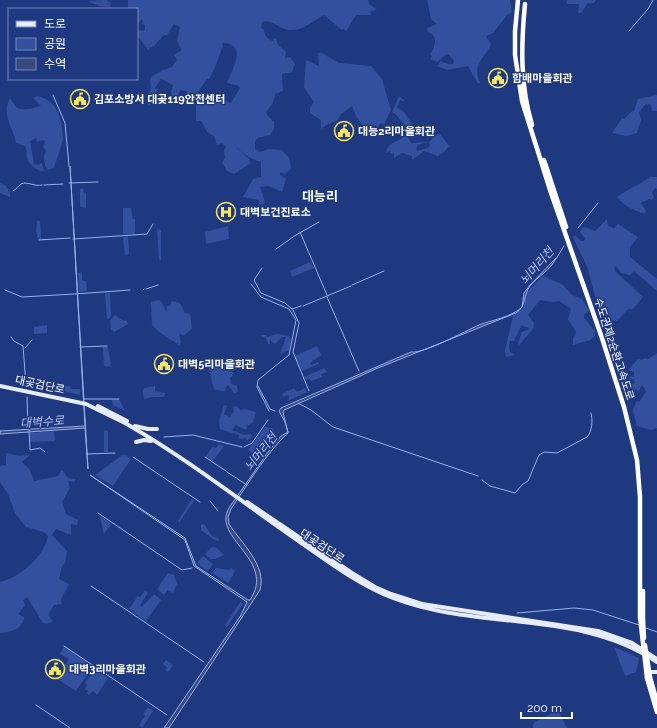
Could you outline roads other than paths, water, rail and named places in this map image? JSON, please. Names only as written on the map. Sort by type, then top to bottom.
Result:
[{"type":"highway","name":"수도권제2순환고속도로","points":[[518,0],[515,37],[518,86],[551,193],[602,338],[634,446],[638,467],[640,497],[641,618],[649,676],[657,712]]},
{"type":"highway","name":"수도권제2순환고속도로","points":[[525,4],[522,42],[522,69],[528,109],[534,132],[603,331],[627,407],[638,453],[642,496],[641,618]]},
{"type":"highway","name":"수도권제2순환고속도로","points":[[649,676],[657,702]]},
{"type":"main road","name":"대곶검단로","points":[[0,384],[78,401],[108,410],[135,426],[240,499],[352,573],[391,594],[422,604],[598,631],[632,643],[657,660]]},
{"type":"main road","name":"대곶검단로","points":[[86,403],[125,423],[233,494]]},
{"type":"main road","points":[[135,426],[145,429],[157,429]]},
{"type":"main road","points":[[136,442],[149,440],[158,444]]},
{"type":"main road","points":[[649,676],[657,672]]},
{"type":"water","points":[[70,166],[88,469],[85,428],[0,434],[0,431],[85,426]]},
{"type":"water","points":[[556,258],[551,266],[530,286],[526,293],[522,307],[524,293],[530,285]]},
{"type":"water","points":[[522,307],[516,313],[445,341],[479,325],[507,316]]},
{"type":"water","points":[[423,350],[378,368],[284,410],[283,412],[287,428],[279,411],[281,408],[411,352]]},
{"type":"water","points":[[288,432],[258,469],[231,509],[228,517],[229,524],[252,555],[260,572],[260,590],[169,728],[164,728],[241,615],[247,602],[194,566],[185,540],[90,475],[185,538],[196,566],[250,600],[256,586],[256,573],[243,550],[228,529],[226,519],[229,508],[268,452],[281,436]]},
{"type":"waterway","points":[[629,31],[648,9],[653,0]]},
{"type":"waterway","points":[[53,95],[65,123],[69,166]]},
{"type":"waterway","points":[[69,183],[98,182]]},
{"type":"waterway","points":[[13,191],[23,183],[42,185]]},
{"type":"waterway","points":[[44,185],[63,184]]},
{"type":"waterway","name":"뇌머리천","points":[[578,228],[598,203]]},
{"type":"waterway","points":[[276,249],[296,235],[319,222]]},
{"type":"waterway","points":[[73,239],[147,234],[153,224]]},
{"type":"waterway","points":[[300,232],[327,295]]},
{"type":"waterway","points":[[39,240],[70,238]]},
{"type":"waterway","name":"뇌머리천","points":[[556,259],[564,246]]},
{"type":"waterway","points":[[262,268],[254,280],[261,293],[285,303],[292,309]]},
{"type":"waterway","points":[[352,285],[384,271]]},
{"type":"waterway","points":[[251,284],[261,297],[289,309],[296,320],[289,355],[258,380],[257,387],[269,411]]},
{"type":"waterway","points":[[146,289],[158,285]]},
{"type":"waterway","points":[[303,306],[351,286]]},
{"type":"waterway","points":[[5,290],[22,297],[74,294]]},
{"type":"waterway","points":[[75,294],[130,290]]},
{"type":"waterway","points":[[327,297],[359,371]]},
{"type":"waterway","points":[[292,309],[301,306]]},
{"type":"waterway","points":[[293,310],[299,323],[293,352],[309,391]]},
{"type":"waterway","points":[[11,337],[14,341],[23,346],[26,385]]},
{"type":"waterway","points":[[25,348],[32,340]]},
{"type":"waterway","points":[[80,347],[107,346]]},
{"type":"waterway","points":[[258,386],[270,409],[275,411]]},
{"type":"waterway","name":"대벽수로","points":[[27,397],[28,428]]},
{"type":"waterway","points":[[84,399],[119,399]]},
{"type":"waterway","points":[[298,403],[311,410],[333,427],[478,476]]},
{"type":"waterway","points":[[482,480],[490,486],[515,493],[528,481],[539,455],[544,452],[557,453],[587,437],[592,426],[591,413]]},
{"type":"waterway","points":[[244,447],[252,443],[268,420]]},
{"type":"waterway","name":"대벽수로","points":[[29,430],[30,450],[40,448],[45,452]]},
{"type":"waterway","points":[[164,437],[193,435],[242,447]]},
{"type":"waterway","points":[[87,454],[115,453]]},
{"type":"waterway","points":[[133,457],[200,502]]},
{"type":"waterway","points":[[205,457],[226,471]]},
{"type":"waterway","points":[[227,472],[247,485]]},
{"type":"waterway","points":[[210,501],[218,511]]},
{"type":"waterway","points":[[98,513],[182,570],[192,568]]},
{"type":"waterway","points":[[91,586],[204,662]]},
{"type":"waterway","points":[[517,613],[574,608],[593,610],[639,625]]},
{"type":"waterway","points":[[646,628],[657,632]]},
{"type":"waterway","points":[[64,646],[167,715]]},
{"type":"waterway","points":[[36,705],[70,728]]},
{"type":"place","name":"함배마을회관","points":[[498,78]]},
{"type":"place","name":"김포소방서 대곶119안전센터","points":[[80,99]]},
{"type":"place","name":"대능2리마을회관","points":[[344,131]]},
{"type":"place","name":"대벽보건진료소","points":[[226,212]]},
{"type":"place","name":"대벽5리마을회관","points":[[164,364]]},
{"type":"place","name":"대벽3리마을회관","points":[[55,669]]},
{"type":"district","name":"대능리","points":[[320,196]]}]
